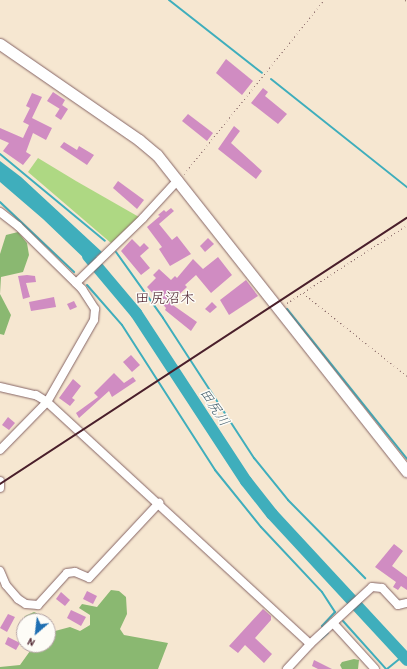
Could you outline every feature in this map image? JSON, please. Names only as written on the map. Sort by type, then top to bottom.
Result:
[{"type":"street","points":[[0,44],[139,140],[157,155],[407,471]]},
{"type":"street","points":[[76,283],[143,218],[178,180]]},
{"type":"street","points":[[0,212],[18,226],[76,283],[95,309],[94,320],[47,402],[0,450]]},
{"type":"street","points":[[0,387],[36,395],[47,402],[159,503],[310,644]]},
{"type":"street","points":[[0,481],[0,488]]},
{"type":"street","points":[[0,571],[6,585],[18,599],[26,604],[38,605],[67,573],[75,572],[89,578],[159,503]]},
{"type":"street","points":[[287,669],[310,644],[334,623],[365,592],[377,586],[398,605],[407,603]]},
{"type":"street","points":[[334,623],[375,669]]},
{"type":"path","points":[[178,180],[191,167],[324,0]]},
{"type":"path","points":[[279,308],[407,225]]},
{"type":"path","points":[[303,293],[407,376]]},
{"type":"green space","points":[[38,158],[139,217],[111,243],[28,172]]},
{"type":"green space","points":[[18,232],[27,243],[29,255],[23,272],[1,277],[0,294],[0,254],[6,235]]},
{"type":"green space","points":[[0,294],[11,315],[4,335],[0,334]]},
{"type":"green space","points":[[111,590],[119,591],[126,597],[127,614],[120,629],[124,635],[168,643],[158,669],[0,669],[0,667],[20,665],[29,653],[56,653],[56,631],[70,627],[80,631],[90,625],[90,615],[79,608],[82,604],[97,607]]},
{"type":"green space","points":[[354,659],[359,660],[358,669],[342,669],[340,665],[342,662]]},
{"type":"water","points":[[0,161],[21,177],[102,252],[89,263],[43,219],[0,182]]},
{"type":"building","points":[[226,59],[253,81],[242,95],[216,73]]},
{"type":"building","points":[[263,88],[268,92],[265,96],[287,114],[278,124],[251,103]]},
{"type":"building","points":[[53,92],[65,100],[60,109],[47,101]]},
{"type":"building","points":[[32,93],[42,97],[32,118],[52,128],[46,140],[33,133],[26,152],[31,155],[23,165],[3,151],[9,143],[0,139],[0,128],[23,138],[29,125],[23,122],[30,108],[26,106]]},
{"type":"building","points":[[62,105],[68,109],[61,120],[55,116]]},
{"type":"building","points":[[188,114],[213,133],[207,141],[182,121]]},
{"type":"building","points":[[234,126],[240,131],[231,143],[262,171],[256,179],[218,149]]},
{"type":"building","points":[[64,142],[77,150],[79,146],[94,155],[87,165],[60,147]]},
{"type":"building","points":[[118,181],[144,200],[137,209],[113,188]]},
{"type":"building","points":[[171,208],[174,211],[159,224],[172,240],[177,236],[191,254],[170,266],[159,249],[162,247],[147,227],[160,216],[158,215],[164,210],[166,212]]},
{"type":"building","points":[[208,238],[214,244],[205,252],[200,246]]},
{"type":"building","points":[[132,239],[140,247],[144,243],[149,248],[140,256],[150,268],[141,275],[121,251]]},
{"type":"building","points":[[218,257],[232,275],[211,293],[196,275],[185,285],[187,287],[170,303],[197,322],[191,331],[165,310],[166,308],[147,287],[156,278],[153,275],[159,269],[171,280],[175,276],[177,278],[193,259],[203,269]]},
{"type":"building","points":[[18,276],[35,276],[36,282],[26,283],[30,297],[23,299]]},
{"type":"building","points":[[246,280],[258,296],[229,315],[220,300]]},
{"type":"building","points":[[54,297],[56,307],[31,311],[29,302]]},
{"type":"building","points":[[74,301],[77,307],[70,310],[67,304]]},
{"type":"building","points":[[212,302],[217,307],[210,313],[205,309]]},
{"type":"building","points":[[131,355],[140,365],[132,372],[123,362]]},
{"type":"building","points":[[114,373],[124,383],[133,377],[136,381],[112,397],[109,391],[79,418],[76,413],[98,397],[94,393]]},
{"type":"building","points":[[73,379],[81,386],[72,398],[75,400],[70,406],[59,398]]},
{"type":"building","points":[[8,417],[15,423],[9,430],[2,425]]},
{"type":"building","points":[[394,544],[403,551],[392,566],[407,577],[407,590],[401,586],[398,590],[393,587],[396,582],[375,567]]},
{"type":"building","points":[[87,591],[97,596],[93,604],[83,599]]},
{"type":"building","points":[[61,592],[70,600],[65,606],[56,599]]},
{"type":"building","points":[[263,609],[271,616],[271,620],[255,638],[272,654],[264,663],[245,645],[238,653],[229,646]]},
{"type":"building","points":[[71,610],[86,617],[81,626],[67,618]]},
{"type":"building","points":[[8,614],[15,617],[7,632],[0,628]]},
{"type":"building","points":[[8,637],[16,641],[16,650],[5,644]]},
{"type":"building","points":[[314,660],[332,669],[318,669],[312,666]]},
{"type":"waterway","points":[[169,0],[262,73]]},
{"type":"waterway","points":[[271,79],[407,187]]},
{"type":"waterway","points":[[0,154],[105,241]]},
{"type":"waterway","points":[[0,202],[74,272]]},
{"type":"waterway","points":[[116,252],[163,318],[254,458],[288,500],[365,578]]},
{"type":"waterway","name":"田尻川","points":[[88,256],[136,313],[246,481],[272,514],[407,660]]},
{"type":"waterway","points":[[87,285],[122,325],[215,470],[261,527],[322,592],[335,612],[322,626],[324,628]]},
{"type":"waterway","points":[[287,309],[407,459]]},
{"type":"waterway","points":[[343,621],[386,669]]},
{"type":"waterway","points":[[321,639],[328,633]]},
{"type":"waterway","points":[[387,669],[403,656]]},
{"type":"railway","points":[[0,484],[407,218]]},
{"type":"district","name":"田尻沼木","points":[[165,298]]}]
